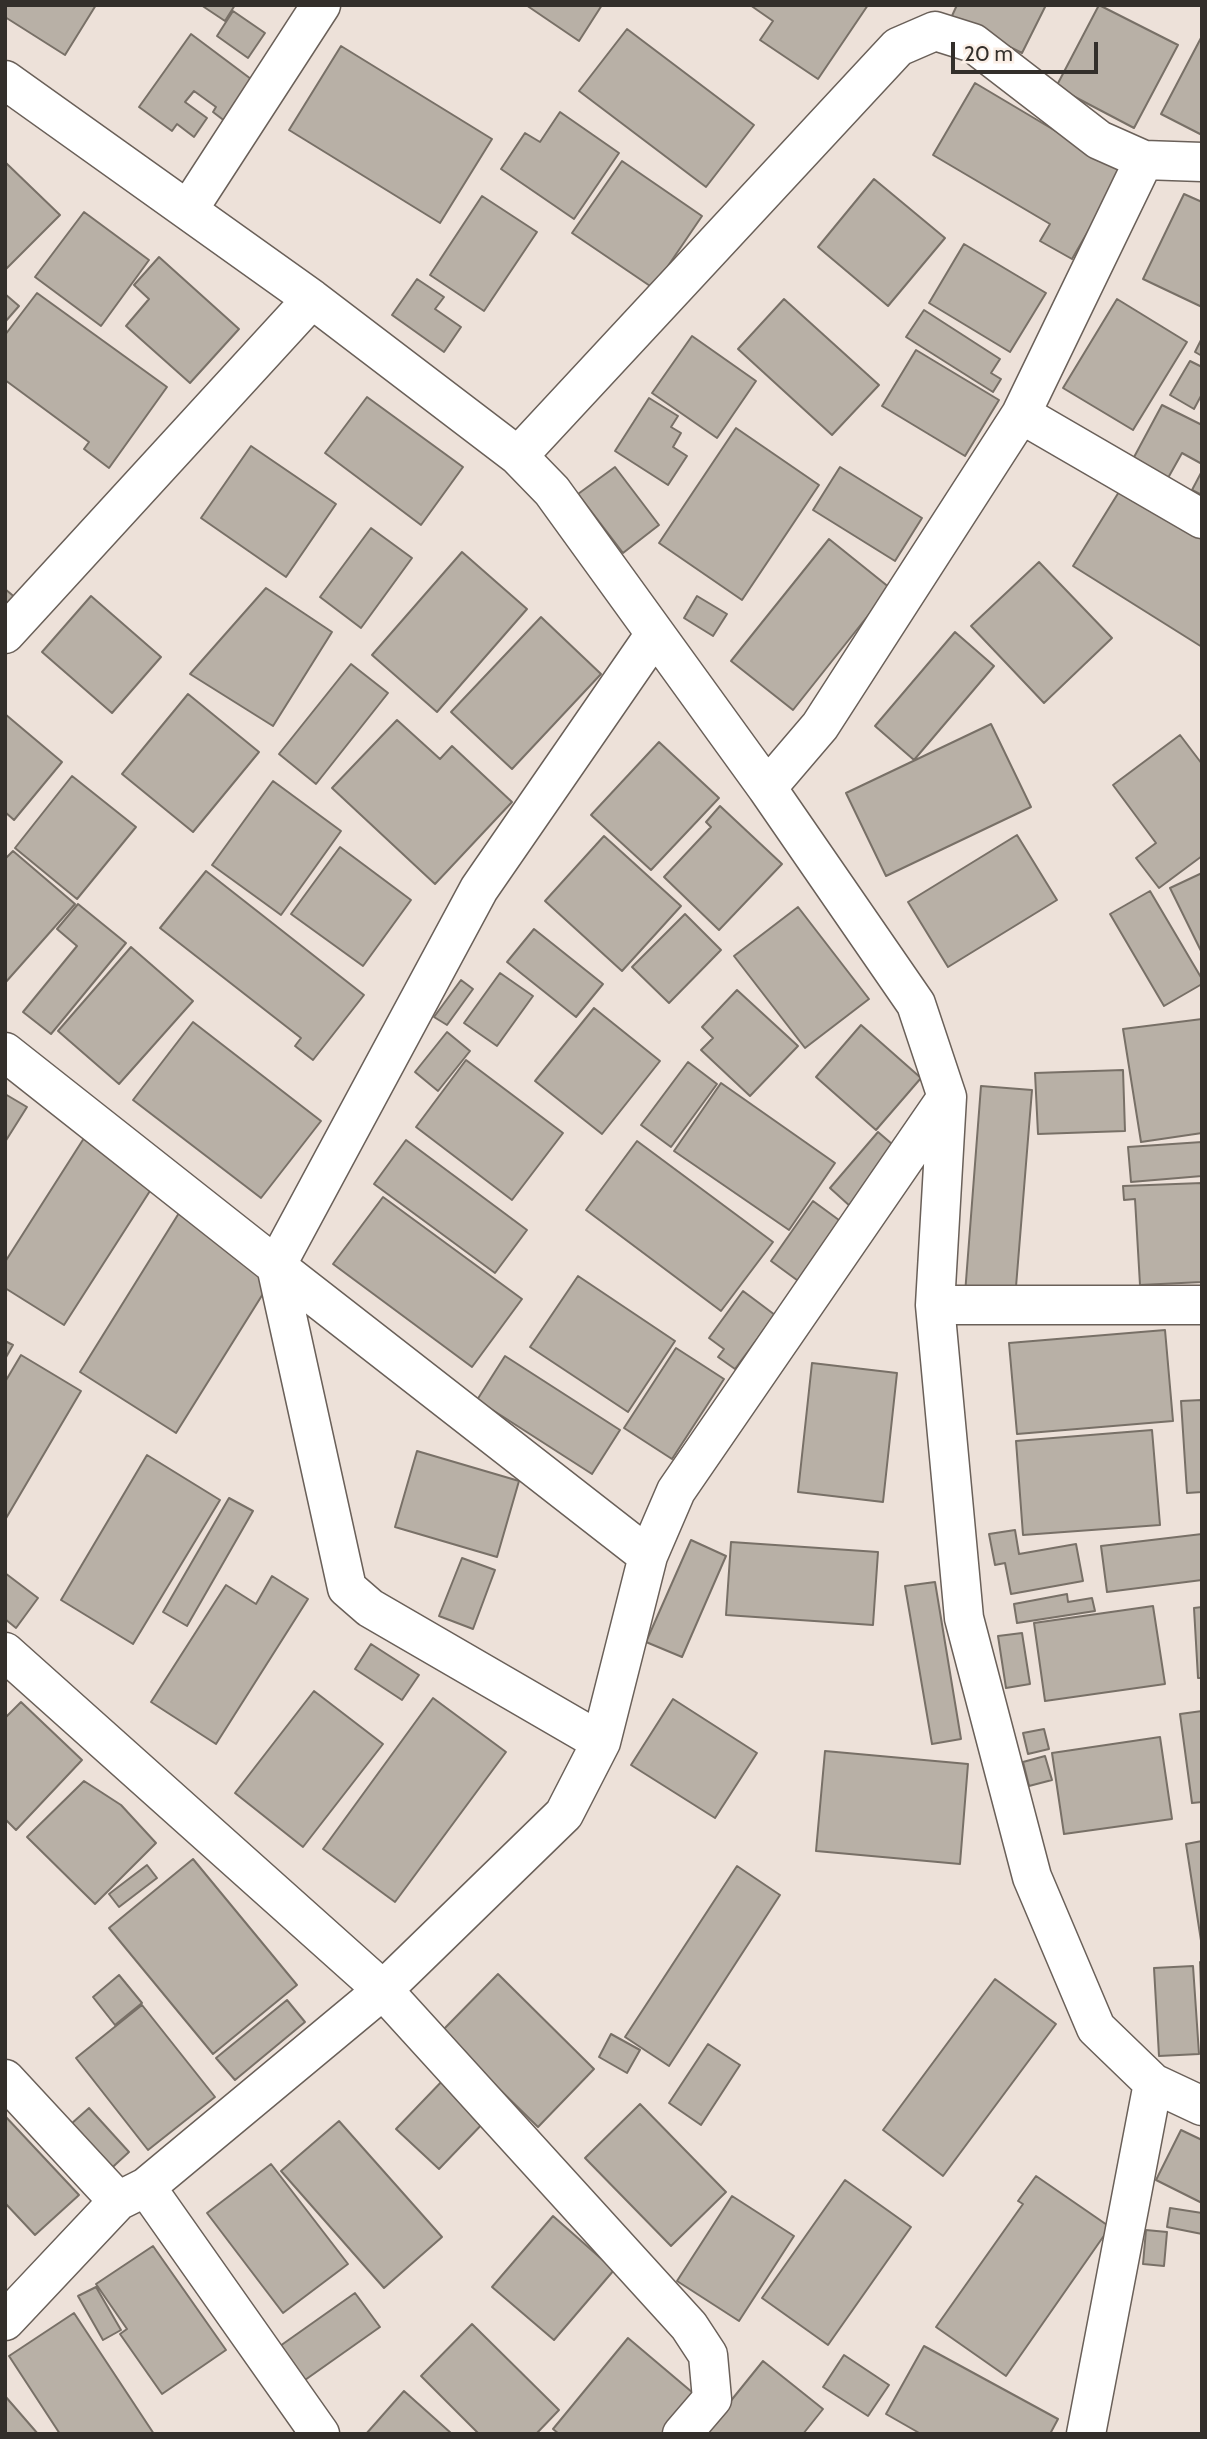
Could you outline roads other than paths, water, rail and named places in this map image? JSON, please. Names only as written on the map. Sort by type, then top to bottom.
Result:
[{"type":"street","points":[[188,210],[321,5]]},
{"type":"street","points":[[518,456],[898,47],[935,31],[973,43],[1099,140],[1144,160],[1202,162]]},
{"type":"street","points":[[5,80],[312,299],[518,456],[552,491],[767,788],[916,1004],[947,1097],[935,1306],[964,1618],[1032,1877],[1096,2028],[1153,2082],[1202,2106]]},
{"type":"street","points":[[767,788],[820,726],[1021,414],[1144,160]]},
{"type":"street","points":[[5,634],[312,299]]},
{"type":"street","points":[[1021,414],[1202,519]]},
{"type":"street","points":[[601,1742],[370,1608],[347,1588],[276,1266],[479,888],[655,634]]},
{"type":"street","points":[[5,1052],[648,1556]]},
{"type":"street","points":[[5,2320],[132,2194],[383,1990],[564,1814],[601,1742],[648,1556],[676,1491],[947,1097]]},
{"type":"street","points":[[935,1306],[1202,1305]]},
{"type":"street","points":[[5,1652],[383,1990],[689,2326],[708,2355],[712,2399],[682,2434]]},
{"type":"street","points":[[5,2079],[132,2194],[320,2434]]},
{"type":"street","points":[[1086,2434],[1153,2082]]}]
